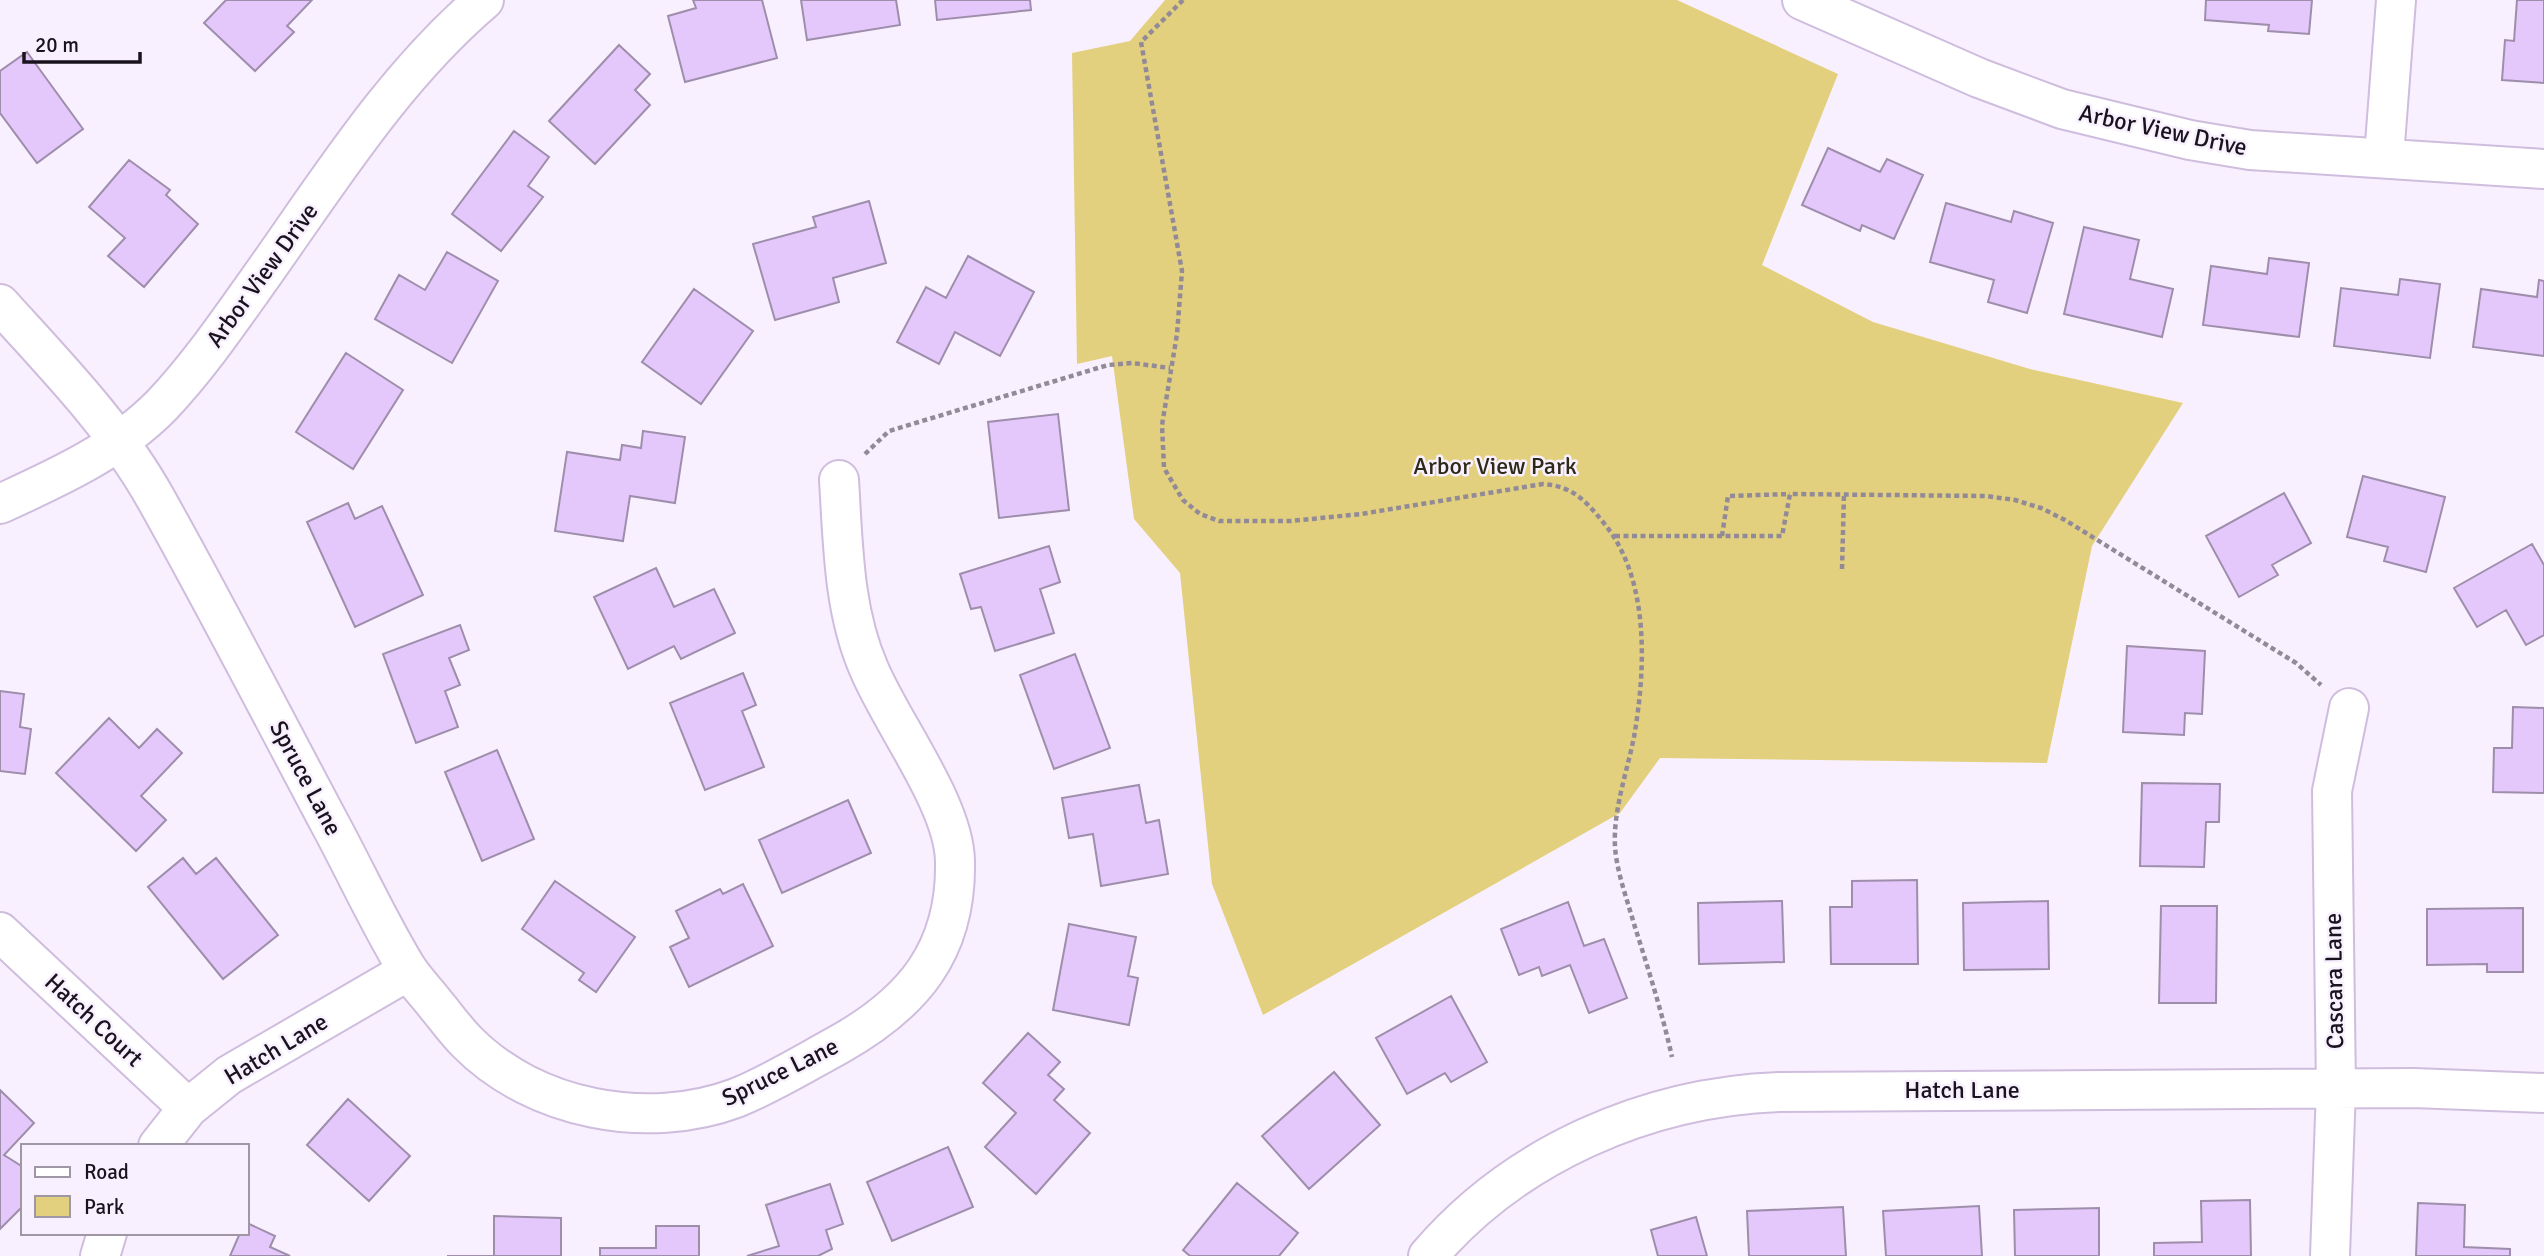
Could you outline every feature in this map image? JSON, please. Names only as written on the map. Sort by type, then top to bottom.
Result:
[{"type":"street","name":"Arbor View Drive","points":[[1802,0],[1979,78],[2062,108],[2190,140],[2250,150],[2544,169]]},
{"type":"street","points":[[2384,157],[2396,0]]},
{"type":"street","name":"Arbor View Drive","points":[[0,503],[60,477],[117,442],[160,406],[208,352],[354,147],[409,75],[478,2]]},
{"type":"street","name":"Spruce Lane","points":[[0,304],[83,397],[153,492],[408,971],[468,1044],[501,1069],[537,1090],[585,1107],[638,1114],[685,1111],[736,1098],[872,1026],[916,988],[936,954],[949,921],[955,857],[937,800],[881,696],[857,635],[844,558],[839,480]]},
{"type":"street","name":"Cascara Lane","points":[[2330,1256],[2336,1088],[2332,791],[2349,708]]},
{"type":"street","name":"Hatch Court","points":[[0,932],[188,1108]]},
{"type":"street","name":"Hatch Lane","points":[[160,1144],[188,1108],[229,1075],[408,971]]},
{"type":"street","name":"Hatch Lane","points":[[1428,1256],[1489,1196],[1553,1155],[1608,1127],[1711,1097],[1779,1091],[2336,1088],[2544,1093]]},
{"type":"street","points":[[100,1256],[106,1235]]},
{"type":"path","points":[[1182,0],[1141,42],[1182,271],[1177,334],[1162,425],[1164,468],[1183,500],[1200,514],[1240,523],[1326,519],[1543,484],[1562,486],[1578,494],[1615,536],[1634,583],[1640,621],[1640,684],[1615,846],[1624,888],[1665,1023],[1672,1057]]},
{"type":"path","points":[[839,480],[888,431],[1121,362],[1170,368]]},
{"type":"path","points":[[1615,536],[1782,536],[1790,494]]},
{"type":"path","points":[[1722,536],[1728,496],[1843,494],[1986,496],[2015,500],[2041,508],[2296,663],[2349,708]]},
{"type":"path","points":[[1842,569],[1843,494]]},
{"type":"green space","name":"Arbor View Park","points":[[1165,0],[1677,0],[1838,74],[1762,265],[1873,322],[2030,369],[2183,403],[2092,546],[2047,763],[1660,758],[1620,813],[1263,1015],[1212,884],[1180,573],[1134,519],[1112,356],[1077,364],[1072,53],[1130,41]]},
{"type":"building","points":[[226,0],[312,0],[287,26],[294,32],[255,71],[204,23]]},
{"type":"building","points":[[693,0],[762,0],[777,58],[685,82],[668,16],[696,8]]},
{"type":"building","points":[[801,0],[896,0],[900,25],[807,40]]},
{"type":"building","points":[[935,0],[1030,0],[1031,10],[937,20]]},
{"type":"building","points":[[2206,0],[2312,0],[2309,34],[2268,31],[2269,25],[2205,20]]},
{"type":"building","points":[[2517,0],[2544,0],[2544,83],[2502,80],[2505,40],[2514,41]]},
{"type":"building","points":[[619,45],[650,74],[635,90],[650,105],[595,164],[549,121]]},
{"type":"building","points":[[27,52],[83,129],[37,163],[0,113],[0,71]]},
{"type":"building","points":[[514,131],[549,157],[528,186],[543,197],[501,251],[452,214]]},
{"type":"building","points":[[1828,148],[1880,172],[1887,159],[1923,175],[1894,239],[1862,225],[1860,231],[1802,205]]},
{"type":"building","points":[[129,160],[170,190],[166,195],[198,224],[144,287],[108,256],[125,238],[89,207]]},
{"type":"building","points":[[869,201],[886,263],[833,278],[839,302],[775,320],[753,244],[816,227],[813,217]]},
{"type":"building","points":[[1946,203],[2011,222],[2014,211],[2053,223],[2027,313],[1988,302],[1994,280],[1930,262]]},
{"type":"building","points":[[2084,227],[2139,240],[2130,279],[2173,289],[2162,337],[2064,314]]},
{"type":"building","points":[[447,252],[498,281],[452,363],[375,319],[399,275],[425,290]]},
{"type":"building","points":[[968,256],[1034,292],[1000,356],[955,332],[939,364],[897,342],[926,287],[946,298]]},
{"type":"building","points":[[2269,258],[2309,263],[2299,337],[2203,325],[2211,266],[2267,274]]},
{"type":"building","points":[[2400,279],[2440,284],[2430,358],[2334,346],[2341,288],[2398,295]]},
{"type":"building","points":[[2539,280],[2544,281],[2544,356],[2473,347],[2481,289],[2537,297]]},
{"type":"building","points":[[694,289],[753,331],[701,404],[642,362]]},
{"type":"building","points":[[346,353],[403,390],[353,469],[296,432]]},
{"type":"building","points":[[1058,414],[1069,510],[999,518],[988,422]]},
{"type":"building","points":[[643,431],[685,437],[675,503],[630,496],[623,541],[555,531],[567,452],[620,460],[622,445],[641,448]]},
{"type":"building","points":[[2363,476],[2445,497],[2426,572],[2384,561],[2388,547],[2347,537]]},
{"type":"building","points":[[2284,493],[2311,543],[2272,565],[2278,575],[2239,597],[2206,536]]},
{"type":"building","points":[[348,503],[355,519],[382,506],[423,595],[355,627],[307,522]]},
{"type":"building","points":[[2532,544],[2544,565],[2544,635],[2526,645],[2506,610],[2477,627],[2454,588]]},
{"type":"building","points":[[1049,546],[1060,582],[1040,589],[1054,633],[995,651],[981,607],[971,609],[960,574]]},
{"type":"building","points":[[656,568],[674,607],[714,589],[735,633],[681,659],[674,646],[628,669],[594,597]]},
{"type":"building","points":[[460,625],[469,650],[449,658],[460,685],[445,691],[458,727],[416,743],[383,654]]},
{"type":"building","points":[[2127,646],[2205,651],[2202,714],[2185,713],[2184,735],[2123,732]]},
{"type":"building","points":[[1075,654],[1110,748],[1054,769],[1020,675]]},
{"type":"building","points":[[743,673],[756,705],[742,711],[764,767],[705,790],[670,703]]},
{"type":"building","points":[[0,691],[24,694],[20,727],[31,729],[25,774],[0,771]]},
{"type":"building","points":[[2513,707],[2544,708],[2544,793],[2493,792],[2494,748],[2512,748]]},
{"type":"building","points":[[109,718],[139,748],[157,729],[182,753],[141,796],[166,820],[136,851],[56,773]]},
{"type":"building","points":[[497,750],[534,839],[482,861],[445,772]]},
{"type":"building","points":[[2142,783],[2220,784],[2219,822],[2206,822],[2204,867],[2140,866]]},
{"type":"building","points":[[1139,785],[1146,823],[1159,820],[1168,874],[1101,886],[1093,834],[1069,838],[1062,798]]},
{"type":"building","points":[[848,800],[871,853],[782,893],[759,840]]},
{"type":"building","points":[[183,858],[196,874],[216,858],[278,935],[223,979],[148,887]]},
{"type":"building","points":[[1917,880],[1918,964],[1831,964],[1830,907],[1852,907],[1852,881]]},
{"type":"building","points":[[555,881],[635,937],[596,992],[579,980],[584,973],[522,929]]},
{"type":"building","points":[[743,884],[773,946],[689,987],[670,947],[689,938],[676,911],[720,889],[723,894]]},
{"type":"building","points":[[1782,901],[1784,962],[1699,964],[1698,903]]},
{"type":"building","points":[[2048,901],[2049,969],[1964,970],[1963,903]]},
{"type":"building","points":[[1568,902],[1584,946],[1604,939],[1627,998],[1589,1013],[1570,965],[1542,976],[1539,967],[1519,975],[1501,929]]},
{"type":"building","points":[[2161,906],[2217,906],[2216,1003],[2159,1003]]},
{"type":"building","points":[[2523,908],[2523,972],[2487,972],[2487,964],[2427,965],[2427,909]]},
{"type":"building","points":[[1069,924],[1136,937],[1128,976],[1138,978],[1129,1025],[1053,1010]]},
{"type":"building","points":[[1451,996],[1487,1062],[1451,1082],[1445,1073],[1407,1094],[1376,1038]]},
{"type":"building","points":[[1028,1033],[1060,1062],[1048,1075],[1064,1089],[1054,1100],[1090,1133],[1036,1194],[985,1147],[1016,1113],[983,1083]]},
{"type":"building","points":[[1334,1072],[1380,1125],[1309,1189],[1262,1136]]},
{"type":"building","points":[[0,1090],[34,1123],[4,1155],[21,1166],[21,1208],[0,1229]]},
{"type":"building","points":[[348,1099],[410,1156],[369,1201],[307,1145]]},
{"type":"building","points":[[948,1147],[973,1207],[892,1241],[867,1182]]},
{"type":"building","points":[[1237,1183],[1298,1233],[1279,1256],[1190,1256],[1183,1250]]},
{"type":"building","points":[[830,1184],[843,1224],[826,1230],[832,1249],[818,1256],[747,1256],[779,1246],[766,1205]]},
{"type":"building","points":[[2250,1200],[2251,1256],[2154,1256],[2154,1243],[2202,1242],[2201,1201]]},
{"type":"building","points":[[2418,1203],[2465,1205],[2464,1247],[2510,1249],[2510,1256],[2416,1256]]},
{"type":"building","points":[[1979,1206],[1982,1256],[1886,1256],[1883,1211]]},
{"type":"building","points":[[1843,1207],[1846,1256],[1749,1256],[1747,1211]]},
{"type":"building","points":[[2099,1208],[2099,1256],[2015,1256],[2014,1210]]},
{"type":"building","points":[[494,1216],[561,1218],[561,1256],[494,1256]]},
{"type":"building","points":[[1696,1217],[1707,1256],[1658,1256],[1651,1230]]},
{"type":"building","points":[[248,1223],[275,1236],[270,1247],[290,1256],[230,1256],[239,1235],[248,1235]]},
{"type":"building","points":[[656,1226],[699,1226],[699,1256],[600,1256],[600,1248],[656,1248]]}]
